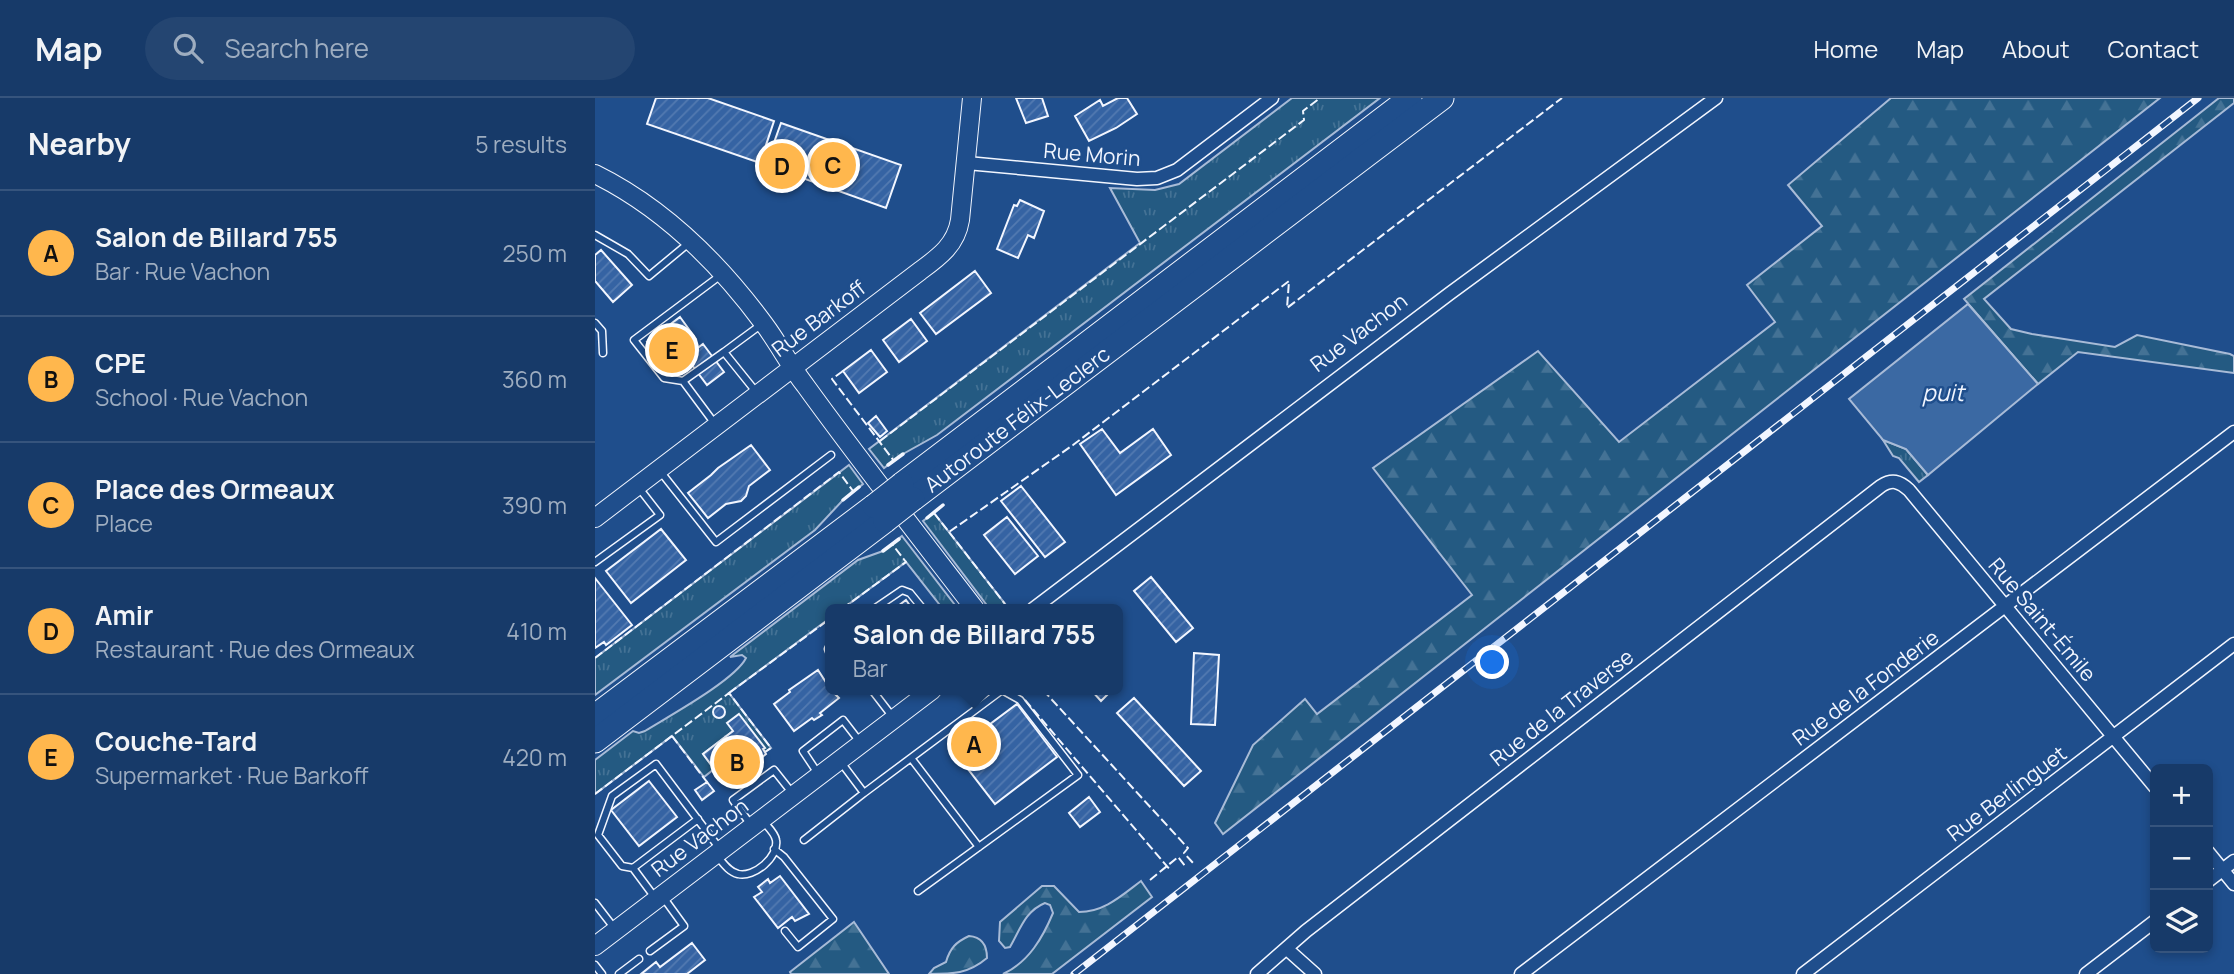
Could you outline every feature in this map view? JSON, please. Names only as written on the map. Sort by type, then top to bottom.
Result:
[{"type":"highway","name":"Autoroute Félix-Leclerc","points":[[908,492],[1410,98]]},
{"type":"highway","name":"Autoroute Félix-Leclerc","points":[[595,716],[908,492],[1442,98]]},
{"type":"highway","name":"Autoroute Félix-Leclerc","points":[[595,741],[879,513]]},
{"type":"street","name":"Rue Barkoff","points":[[595,518],[926,267],[951,245],[959,229],[972,98]]},
{"type":"street","name":"Rue Morin","points":[[967,163],[1157,178],[1177,170],[1272,98]]},
{"type":"street","name":"Rue Vachon","points":[[1040,604],[1460,285],[1716,98]]},
{"type":"street","points":[[595,174],[640,201],[692,241],[723,273],[764,323],[793,367],[971,604]]},
{"type":"street","name":"Rue de la Fonderie","points":[[1521,974],[2234,432]]},
{"type":"street","name":"Rue Saint-Émile","points":[[1896,481],[1909,490],[2150,781]]},
{"type":"street","name":"Rue de la Traverse","points":[[1257,974],[1306,931],[1881,486],[1896,481]]},
{"type":"street","name":"Rue Berlinguet","points":[[1803,974],[2234,645]]},
{"type":"street","name":"Rue Vachon","points":[[595,946],[925,695]]},
{"type":"street","points":[[2213,858],[2234,884]]},
{"type":"street","points":[[2213,877],[2234,861]]},
{"type":"street","points":[[2087,974],[2150,925]]},
{"type":"street","points":[[1287,949],[1315,974]]},
{"type":"lane","points":[[595,235],[628,254],[649,276],[692,241]]},
{"type":"lane","points":[[723,273],[634,340],[664,378],[683,380],[764,323]]},
{"type":"lane","points":[[595,323],[602,331],[603,353]]},
{"type":"lane","points":[[724,352],[757,394]]},
{"type":"lane","points":[[683,380],[716,425]]},
{"type":"lane","points":[[659,469],[716,542],[831,455]]},
{"type":"lane","points":[[595,562],[660,515],[637,486]]},
{"type":"lane","points":[[881,604],[902,590],[910,593],[919,604]]},
{"type":"lane","points":[[876,695],[894,719]]},
{"type":"lane","points":[[804,840],[995,695]]},
{"type":"lane","points":[[918,891],[1078,775],[1020,700],[1011,695]]},
{"type":"lane","points":[[820,775],[803,751],[843,720],[861,744]]},
{"type":"lane","points":[[911,758],[979,847]]},
{"type":"lane","points":[[839,760],[864,793]]},
{"type":"lane","points":[[650,951],[684,926],[633,868],[622,866],[598,835],[613,796],[656,764],[698,819],[732,872],[744,874],[759,869],[774,849],[775,838],[733,800],[774,770],[794,795]]},
{"type":"lane","points":[[633,868],[698,819]]},
{"type":"lane","points":[[774,849],[784,857],[833,919],[797,947],[785,931]]},
{"type":"lane","points":[[595,903],[616,930]]},
{"type":"lane","points":[[619,974],[639,959]]},
{"type":"lane","points":[[595,965],[602,974]]},
{"type":"green space","points":[[1292,98],[1380,98],[937,435],[884,468],[869,449],[1140,243],[1110,188],[1155,190],[1179,184]]},
{"type":"green space","points":[[1891,98],[2160,98],[1223,834],[1215,823],[1253,745],[1305,699],[1317,714],[1472,595],[1373,468],[1538,351],[1619,442],[1775,322],[1747,285],[1822,226],[1788,185]]},
{"type":"green space","points":[[2219,98],[2234,98],[2234,103],[1984,299],[2011,329],[2115,347],[2137,335],[2230,354],[2234,356],[2234,373],[2078,352],[2038,384],[1964,299]]},
{"type":"green space","points":[[1883,440],[1906,449],[1928,475],[1919,482],[1899,458],[1893,456]]},
{"type":"green space","points":[[849,465],[863,484],[843,500],[815,530],[595,695],[595,658]]},
{"type":"green space","points":[[934,513],[1005,604],[986,604],[923,521]]},
{"type":"green space","points":[[902,536],[954,604],[939,604],[906,562],[849,604],[825,604],[825,622],[729,693],[771,748],[765,752],[733,731],[703,754],[714,769],[704,777],[672,736],[595,794],[595,760],[633,731],[645,731],[716,687],[746,658],[742,655],[730,657],[858,560],[883,551]]},
{"type":"green space","points":[[1141,881],[1152,897],[1052,974],[1003,974],[1028,956],[1045,931],[1053,913],[1050,905],[1045,903],[1038,906],[1024,922],[1010,947],[1005,948],[999,941],[1000,922],[1042,886],[1054,886],[1079,912],[1104,906]]},
{"type":"green space","points":[[854,922],[889,974],[791,974],[790,972]]},
{"type":"green space","points":[[969,936],[983,943],[987,958],[960,972],[929,974],[946,962],[957,943]]},
{"type":"water","name":"puit","points":[[1968,304],[2038,384],[1928,475],[1906,449],[1883,440],[1849,399]]},
{"type":"building","points":[[656,98],[708,98],[774,121],[760,163],[647,124]]},
{"type":"building","points":[[1016,98],[1042,98],[1048,116],[1026,123]]},
{"type":"building","points":[[1118,98],[1127,98],[1137,114],[1089,141],[1075,116],[1100,100],[1103,106]]},
{"type":"building","points":[[781,123],[901,165],[886,208],[766,165]]},
{"type":"building","points":[[1020,200],[1044,211],[1034,238],[1028,235],[1018,258],[997,249],[1014,205],[1017,206]]},
{"type":"building","points":[[601,250],[632,285],[613,302],[595,281],[595,255]]},
{"type":"building","points":[[975,271],[991,293],[936,334],[920,313]]},
{"type":"building","points":[[680,317],[696,339],[663,363],[647,342]]},
{"type":"building","points":[[911,319],[927,341],[899,362],[883,340]]},
{"type":"building","points":[[703,344],[724,372],[707,385],[686,357]]},
{"type":"building","points":[[871,350],[887,372],[859,393],[843,371]]},
{"type":"building","points":[[876,416],[887,431],[880,437],[868,423]]},
{"type":"building","points":[[1102,429],[1120,453],[1153,429],[1171,455],[1116,495],[1080,444]]},
{"type":"building","points":[[751,445],[770,470],[749,486],[741,501],[726,504],[708,518],[688,493]]},
{"type":"building","points":[[1021,486],[1065,542],[1045,557],[1001,501]]},
{"type":"building","points":[[1007,517],[1038,556],[1015,574],[984,535]]},
{"type":"building","points":[[661,529],[686,560],[631,603],[606,571]]},
{"type":"building","points":[[1151,577],[1193,628],[1176,642],[1134,591]]},
{"type":"building","points":[[595,578],[632,625],[606,645],[604,642],[595,648]]},
{"type":"building","points":[[1194,653],[1219,655],[1215,725],[1191,724]]},
{"type":"building","points":[[818,670],[825,681],[825,695],[836,695],[839,698],[820,713],[822,715],[814,720],[812,718],[794,731],[774,704],[790,692],[789,690]]},
{"type":"building","points":[[1096,695],[1107,695],[1101,701]]},
{"type":"building","points":[[1134,698],[1201,771],[1184,786],[1117,713]]},
{"type":"building","points":[[1017,704],[1057,757],[995,804],[954,751]]},
{"type":"building","points":[[714,707],[724,707],[724,717],[714,717]]},
{"type":"building","points":[[739,714],[765,748],[763,749],[766,754],[751,766],[748,762],[721,778],[703,754],[733,731],[727,723]]},
{"type":"building","points":[[649,781],[677,817],[639,846],[611,810]]},
{"type":"building","points":[[707,782],[714,791],[702,800],[695,790]]},
{"type":"building","points":[[1089,797],[1100,812],[1080,827],[1069,813]]},
{"type":"building","points":[[780,876],[809,914],[795,921],[792,917],[778,928],[754,897],[762,892],[758,887],[768,879],[770,883]]},
{"type":"building","points":[[692,943],[705,960],[687,974],[641,974],[656,962],[660,967]]},
{"type":"railway","points":[[1074,974],[2198,98]]},
{"type":"fence","points":[[880,441],[1304,120],[1303,111],[1320,98]]},
{"type":"fence","points":[[934,513],[949,532],[1073,445],[1289,281],[1287,308],[1562,98]]},
{"type":"fence","points":[[843,371],[832,379],[894,461]]},
{"type":"fence","points":[[595,658],[839,472],[853,491]]},
{"type":"fence","points":[[949,532],[1005,604]]},
{"type":"fence","points":[[849,604],[906,562],[892,544]]},
{"type":"fence","points":[[729,693],[825,622]]},
{"type":"fence","points":[[595,794],[729,693],[771,748],[765,752]]},
{"type":"fence","points":[[1048,695],[1188,848],[1184,853],[1194,864]]},
{"type":"fence","points":[[1025,700],[1171,871]]},
{"type":"fence","points":[[672,736],[710,786]]},
{"type":"fence","points":[[1150,880],[1178,857],[1186,867]]},
{"type":"wall","points":[[888,465],[903,454]]},
{"type":"wall","points":[[843,500],[859,487]]},
{"type":"wall","points":[[927,518],[943,505]]},
{"type":"wall","points":[[883,551],[899,539]]},
{"type":"place","name":"Place des Ormeaux","points":[[833,165]]},
{"type":"place","name":"Amir","points":[[782,166]]},
{"type":"place","name":"Couche-Tard","points":[[672,350]]},
{"type":"place","name":"Salon de Billard 755","points":[[974,744]]},
{"type":"place","name":"CPE","points":[[737,762]]}]
